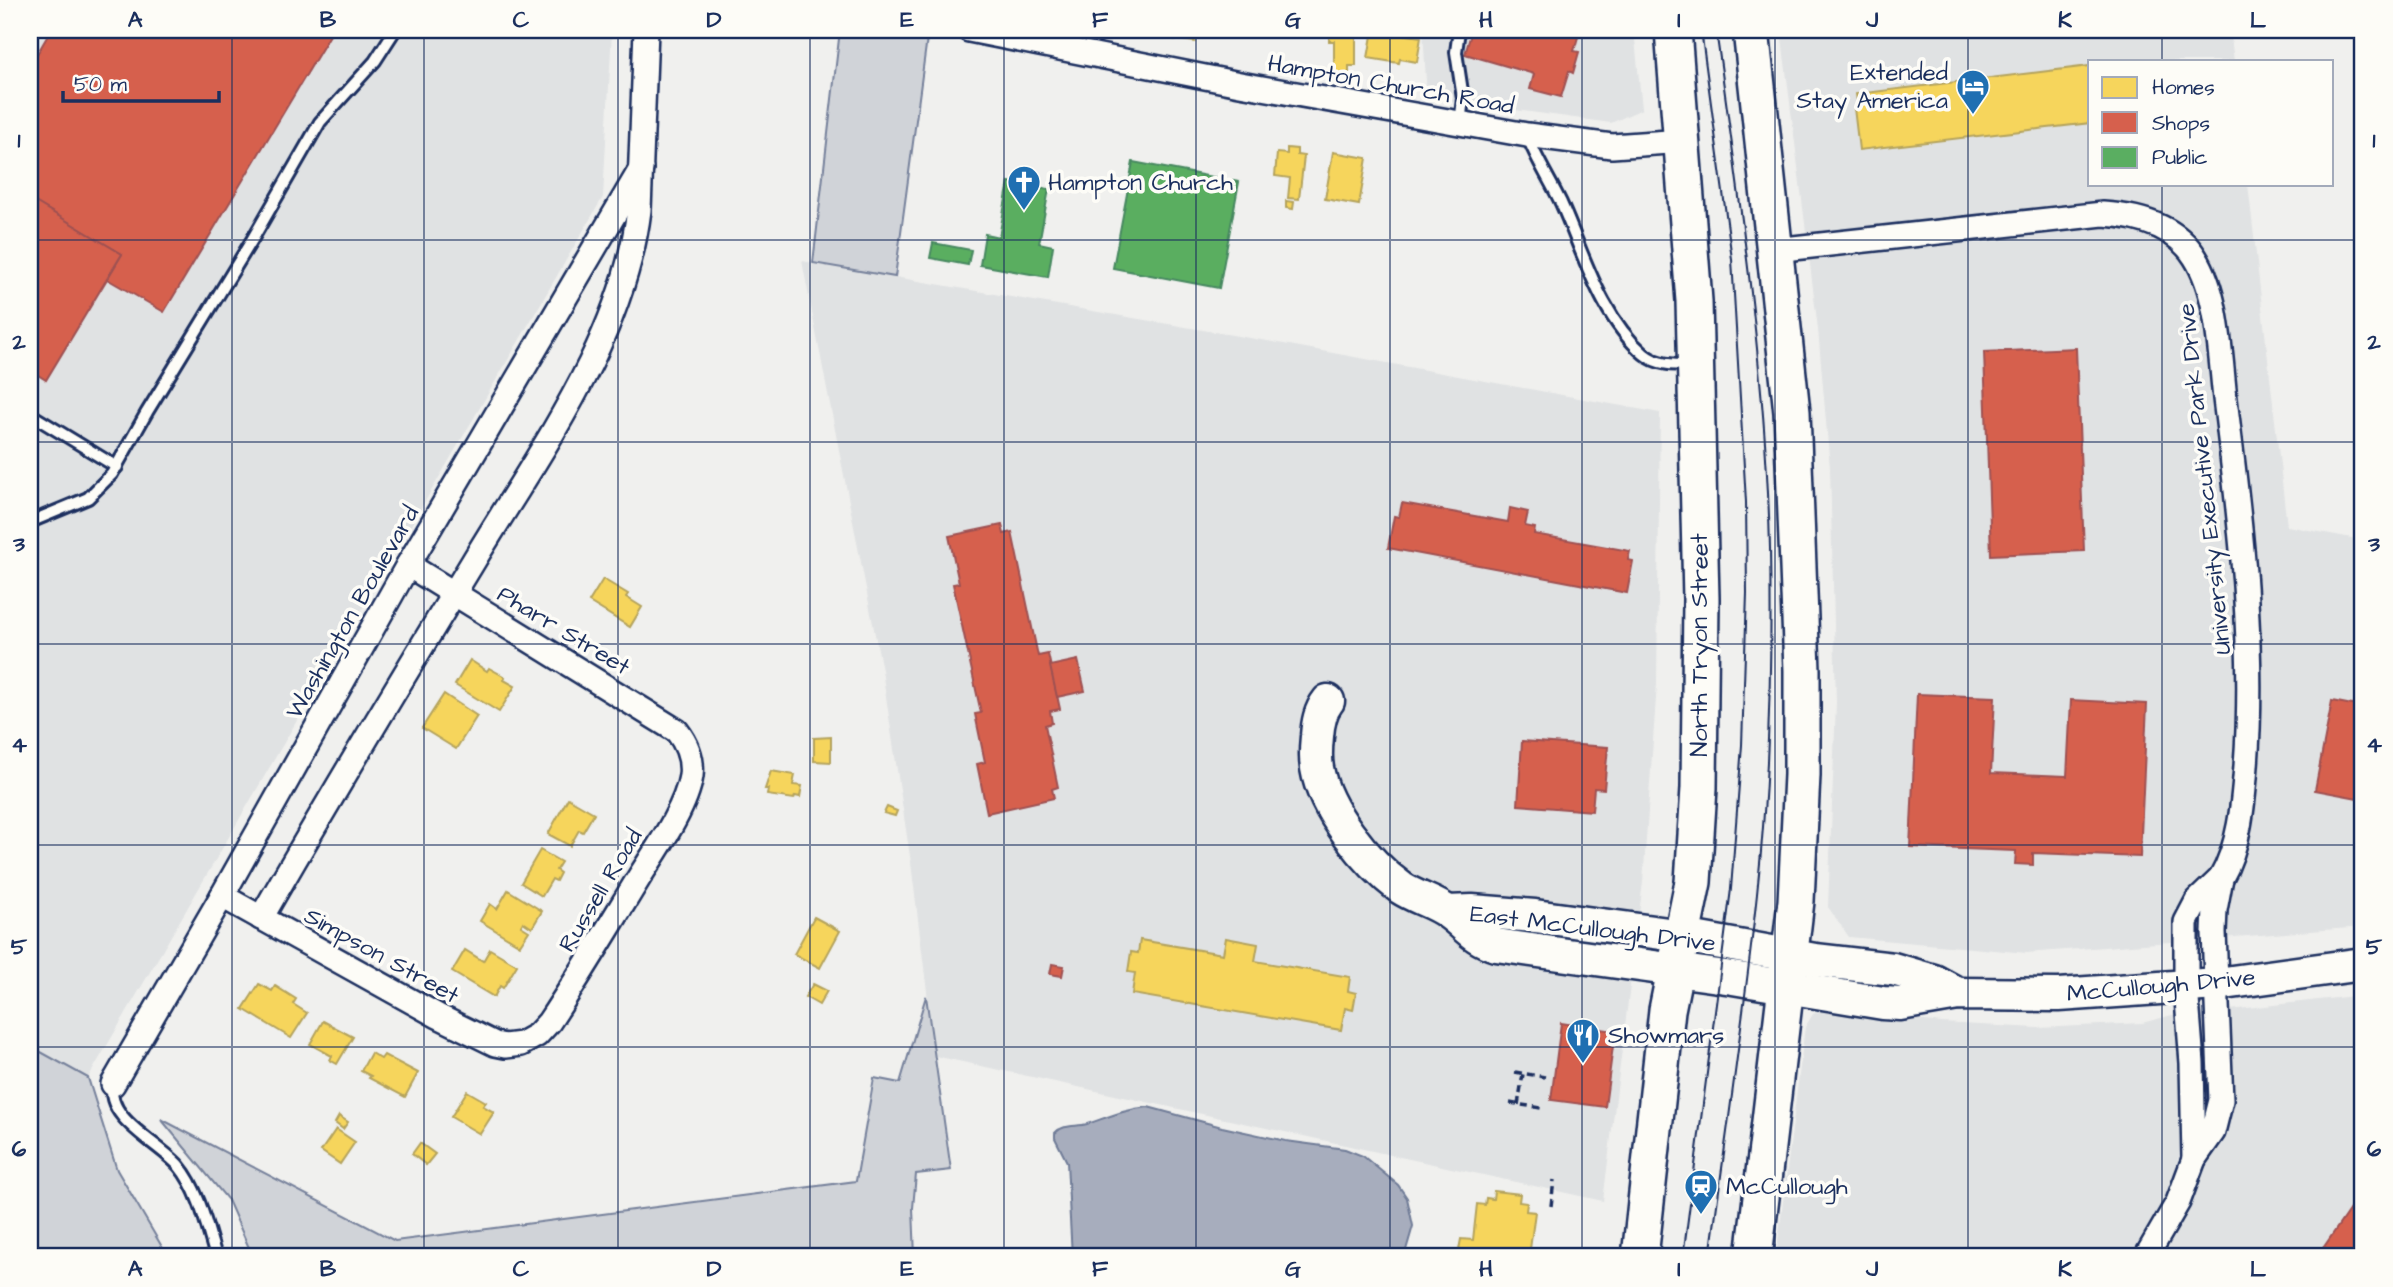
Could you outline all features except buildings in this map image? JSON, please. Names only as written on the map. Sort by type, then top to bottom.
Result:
[{"type":"main road","name":"North Tryon Street","points":[[1640,1257],[1667,1010],[1693,882],[1699,788],[1701,598],[1694,301],[1673,30]]},
{"type":"main road","points":[[1751,30],[1792,412],[1802,670],[1796,901],[1754,1257]]},
{"type":"street","name":"Washington Boulevard","points":[[261,918],[363,742],[556,425],[595,355],[622,288],[632,254],[639,210],[646,30]]},
{"type":"street","name":"Hampton Church Road","points":[[968,30],[1129,63],[1527,135],[1612,146],[1683,141]]},
{"type":"street","name":"Washington Boulevard","points":[[113,1084],[222,897],[408,565],[641,169]]},
{"type":"street","name":"University Executive Park Drive","points":[[1776,250],[2103,214],[2137,218],[2165,228],[2186,245],[2208,283],[2237,502],[2249,640],[2250,711],[2244,791],[2234,848],[2221,878],[2201,986],[2192,1063],[2194,1158]]},
{"type":"street","name":"Pharr Street","points":[[408,565],[671,725],[686,746]]},
{"type":"street","name":"East McCullough Drive","points":[[1328,701],[1320,717],[1315,754],[1322,785],[1342,823],[1378,869],[1402,888],[1448,912],[1469,932],[1496,945],[1733,978]]},
{"type":"street","name":"Russell Road","points":[[521,1044],[537,1035],[549,1022],[657,849],[680,807],[689,782],[691,761],[686,746]]},
{"type":"street","name":"University Executive Park Drive","points":[[2146,1257],[2178,1202],[2194,1158],[2213,1132],[2221,1100],[2201,986],[2185,953],[2188,915],[2197,901],[2221,878]]},
{"type":"street","name":"Simpson Street","points":[[222,897],[465,1030],[495,1044],[521,1044]]},
{"type":"street","name":"East McCullough Drive","points":[[1448,912],[1505,913],[1683,936],[1738,946]]},
{"type":"street","name":"McCullough Drive","points":[[1738,946],[1787,971]]},
{"type":"street","name":"McCullough Drive","points":[[1733,978],[1787,971],[1894,969],[1934,981],[1958,993],[2059,995],[2201,986],[2363,964]]},
{"type":"lane","points":[[30,523],[88,498],[106,482],[320,122],[367,71],[395,30]]},
{"type":"lane","points":[[1459,30],[1456,52],[1463,98],[1460,124]]},
{"type":"lane","points":[[1527,135],[1601,296],[1618,325],[1644,354],[1653,360],[1695,365]]},
{"type":"lane","points":[[30,414],[117,467]]},
{"type":"lane","points":[[113,1084],[111,1095],[119,1111],[179,1166],[186,1177],[201,1209],[216,1257]]},
{"type":"path","points":[[1514,1072],[1545,1077]]},
{"type":"path","points":[[1518,1105],[1523,1074]]},
{"type":"path","points":[[1510,1103],[1541,1108]]},
{"type":"path","points":[[1551,1206],[1554,1180]]},
{"type":"shaded area","points":[[30,30],[612,30],[603,197],[88,1078],[30,1046]]},
{"type":"shaded area","points":[[840,30],[894,30],[927,38],[895,277],[813,263]]},
{"type":"shaded area","points":[[1423,30],[1634,30],[1642,109],[1611,123],[1427,98]]},
{"type":"shaded area","points":[[1781,30],[2230,30],[2234,60],[2088,60],[2088,186],[2248,186],[2287,526],[2363,540],[2363,927],[2027,953],[1849,937],[1828,907],[1836,702],[1830,468],[1818,329]]},
{"type":"shaded area","points":[[802,261],[1273,342],[1660,413],[1657,684],[1643,882],[1603,1201],[935,1056],[911,863],[882,670]]},
{"type":"shaded area","points":[[2363,995],[2363,1257],[2141,1257],[2171,1207],[2200,1113],[2203,1013]]},
{"type":"shaded area","points":[[926,996],[951,1170],[916,1174],[913,1208],[915,1257],[253,1257],[228,1200],[161,1119],[395,1241],[856,1181],[874,1078],[900,1083]]},
{"type":"shaded area","points":[[1823,1009],[1942,1023],[2038,1028],[2142,1023],[2176,1014],[2187,1082],[2181,1148],[2173,1182],[2165,1199],[2129,1257],[1776,1257],[1805,1027],[1813,1014]]},
{"type":"shaded area","points":[[30,1046],[88,1078],[117,1170],[168,1257],[30,1257]]},
{"type":"water","points":[[1148,1107],[1222,1127],[1286,1141],[1345,1149],[1363,1156],[1398,1185],[1407,1198],[1413,1226],[1404,1257],[1072,1257],[1067,1162],[1055,1133],[1066,1127]]},
{"type":"tram line","points":[[1683,1257],[1731,889],[1742,745],[1747,593],[1746,502],[1732,259],[1701,30]]},
{"type":"tram line","points":[[1710,1257],[1757,894],[1767,765],[1770,635],[1768,483],[1763,418],[1743,224],[1716,30]]},
{"type":"place","name":"Extended Stay America","points":[[1973,116]]},
{"type":"place","name":"Hampton Church","points":[[1024,212]]},
{"type":"place","name":"Showmars","points":[[1583,1065]]},
{"type":"place","name":"McCullough","points":[[1701,1216]]}]
